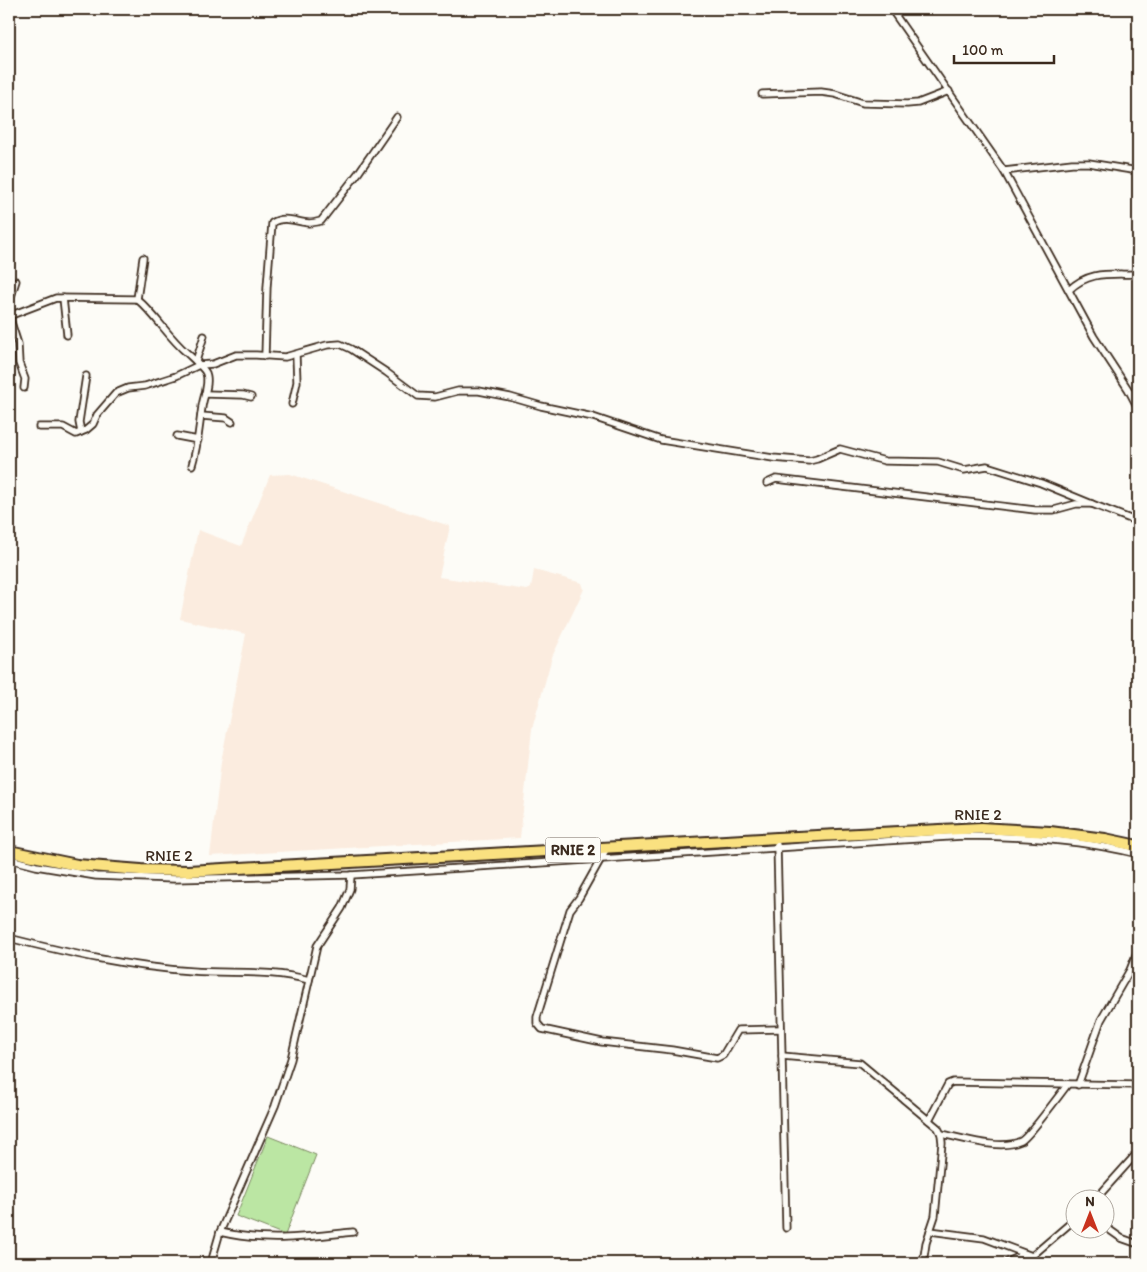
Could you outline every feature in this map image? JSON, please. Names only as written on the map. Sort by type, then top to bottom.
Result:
[{"type":"highway","name":"RNIE 2","points":[[9,851],[76,865],[141,870],[188,871],[607,848],[777,843],[949,829],[1004,829],[1067,834],[1138,846]]},
{"type":"street","points":[[891,9],[1004,171],[1094,337],[1128,389],[1138,408]]},
{"type":"street","points":[[762,94],[820,92],[835,94],[863,103],[907,104],[918,103],[949,91]]},
{"type":"street","points":[[265,356],[267,288],[272,223],[277,220],[310,223],[321,221],[359,172],[397,117]]},
{"type":"street","points":[[1004,171],[1072,163],[1088,163],[1138,171]]},
{"type":"street","points":[[137,299],[143,258]]},
{"type":"street","points":[[1069,290],[1078,281],[1090,276],[1138,274]]},
{"type":"street","points":[[9,303],[16,281]]},
{"type":"street","points":[[63,298],[67,335]]},
{"type":"street","points":[[24,388],[25,379],[18,363],[18,344],[9,316],[41,302],[63,298],[137,299],[149,309],[173,340],[206,373],[198,440],[192,464]]},
{"type":"street","points":[[198,363],[204,336]]},
{"type":"street","points":[[39,427],[63,427],[76,434],[86,430],[116,393],[128,388],[145,386],[176,376],[198,363],[213,364],[236,356],[256,354],[285,357],[327,345],[340,344],[386,372],[418,396],[435,397],[458,391],[479,391],[510,396],[541,406],[592,417],[661,440],[772,458],[809,461],[840,449],[885,461],[938,462],[964,470],[986,466],[1041,482],[1138,522]]},
{"type":"street","points":[[292,404],[297,382],[296,355]]},
{"type":"street","points":[[81,432],[79,422],[86,376]]},
{"type":"street","points":[[205,394],[251,397]]},
{"type":"street","points":[[201,416],[226,418],[232,422]]},
{"type":"street","points":[[177,436],[198,440]]},
{"type":"street","points":[[767,482],[776,479],[1035,510],[1054,510],[1076,504],[1092,504]]},
{"type":"street","points":[[9,859],[78,874],[174,879],[351,874],[600,859],[777,843],[963,836],[1052,840],[1138,854]]},
{"type":"street","points":[[777,843],[786,1228]]},
{"type":"street","points":[[607,848],[570,910],[536,1017],[538,1026],[542,1029],[602,1042],[672,1050],[717,1058],[723,1055],[738,1030],[781,1028]]},
{"type":"street","points":[[211,1263],[220,1232],[275,1106],[291,1059],[317,946],[342,908],[350,889],[351,874]]},
{"type":"street","points":[[9,938],[129,963],[191,971],[263,972],[292,975],[309,980]]},
{"type":"street","points":[[1078,1084],[1101,1020],[1130,970],[1138,950]]},
{"type":"street","points":[[782,1056],[860,1063],[938,1128],[942,1142],[935,1216],[926,1243],[923,1263]]},
{"type":"street","points":[[929,1120],[948,1084],[952,1082],[1138,1085]]},
{"type":"street","points":[[941,1134],[1008,1145],[1022,1140],[1068,1084]]},
{"type":"street","points":[[1104,1190],[1138,1152]]},
{"type":"street","points":[[1028,1263],[1032,1256],[1064,1229]]},
{"type":"street","points":[[930,1231],[984,1238],[1032,1256]]},
{"type":"street","points":[[220,1232],[243,1238],[284,1239],[353,1232]]},
{"type":"street","points":[[1114,1233],[1121,1238],[1138,1244]]},
{"type":"street","points":[[1005,1263],[1024,1254]]},
{"type":"shaded area","points":[[290,474],[450,526],[439,577],[527,590],[531,588],[534,570],[582,583],[584,589],[552,657],[532,729],[520,838],[210,856],[221,762],[246,634],[180,619],[198,530],[241,546],[270,475]]},
{"type":"green space","points":[[268,1136],[316,1155],[285,1235],[236,1216]]}]
